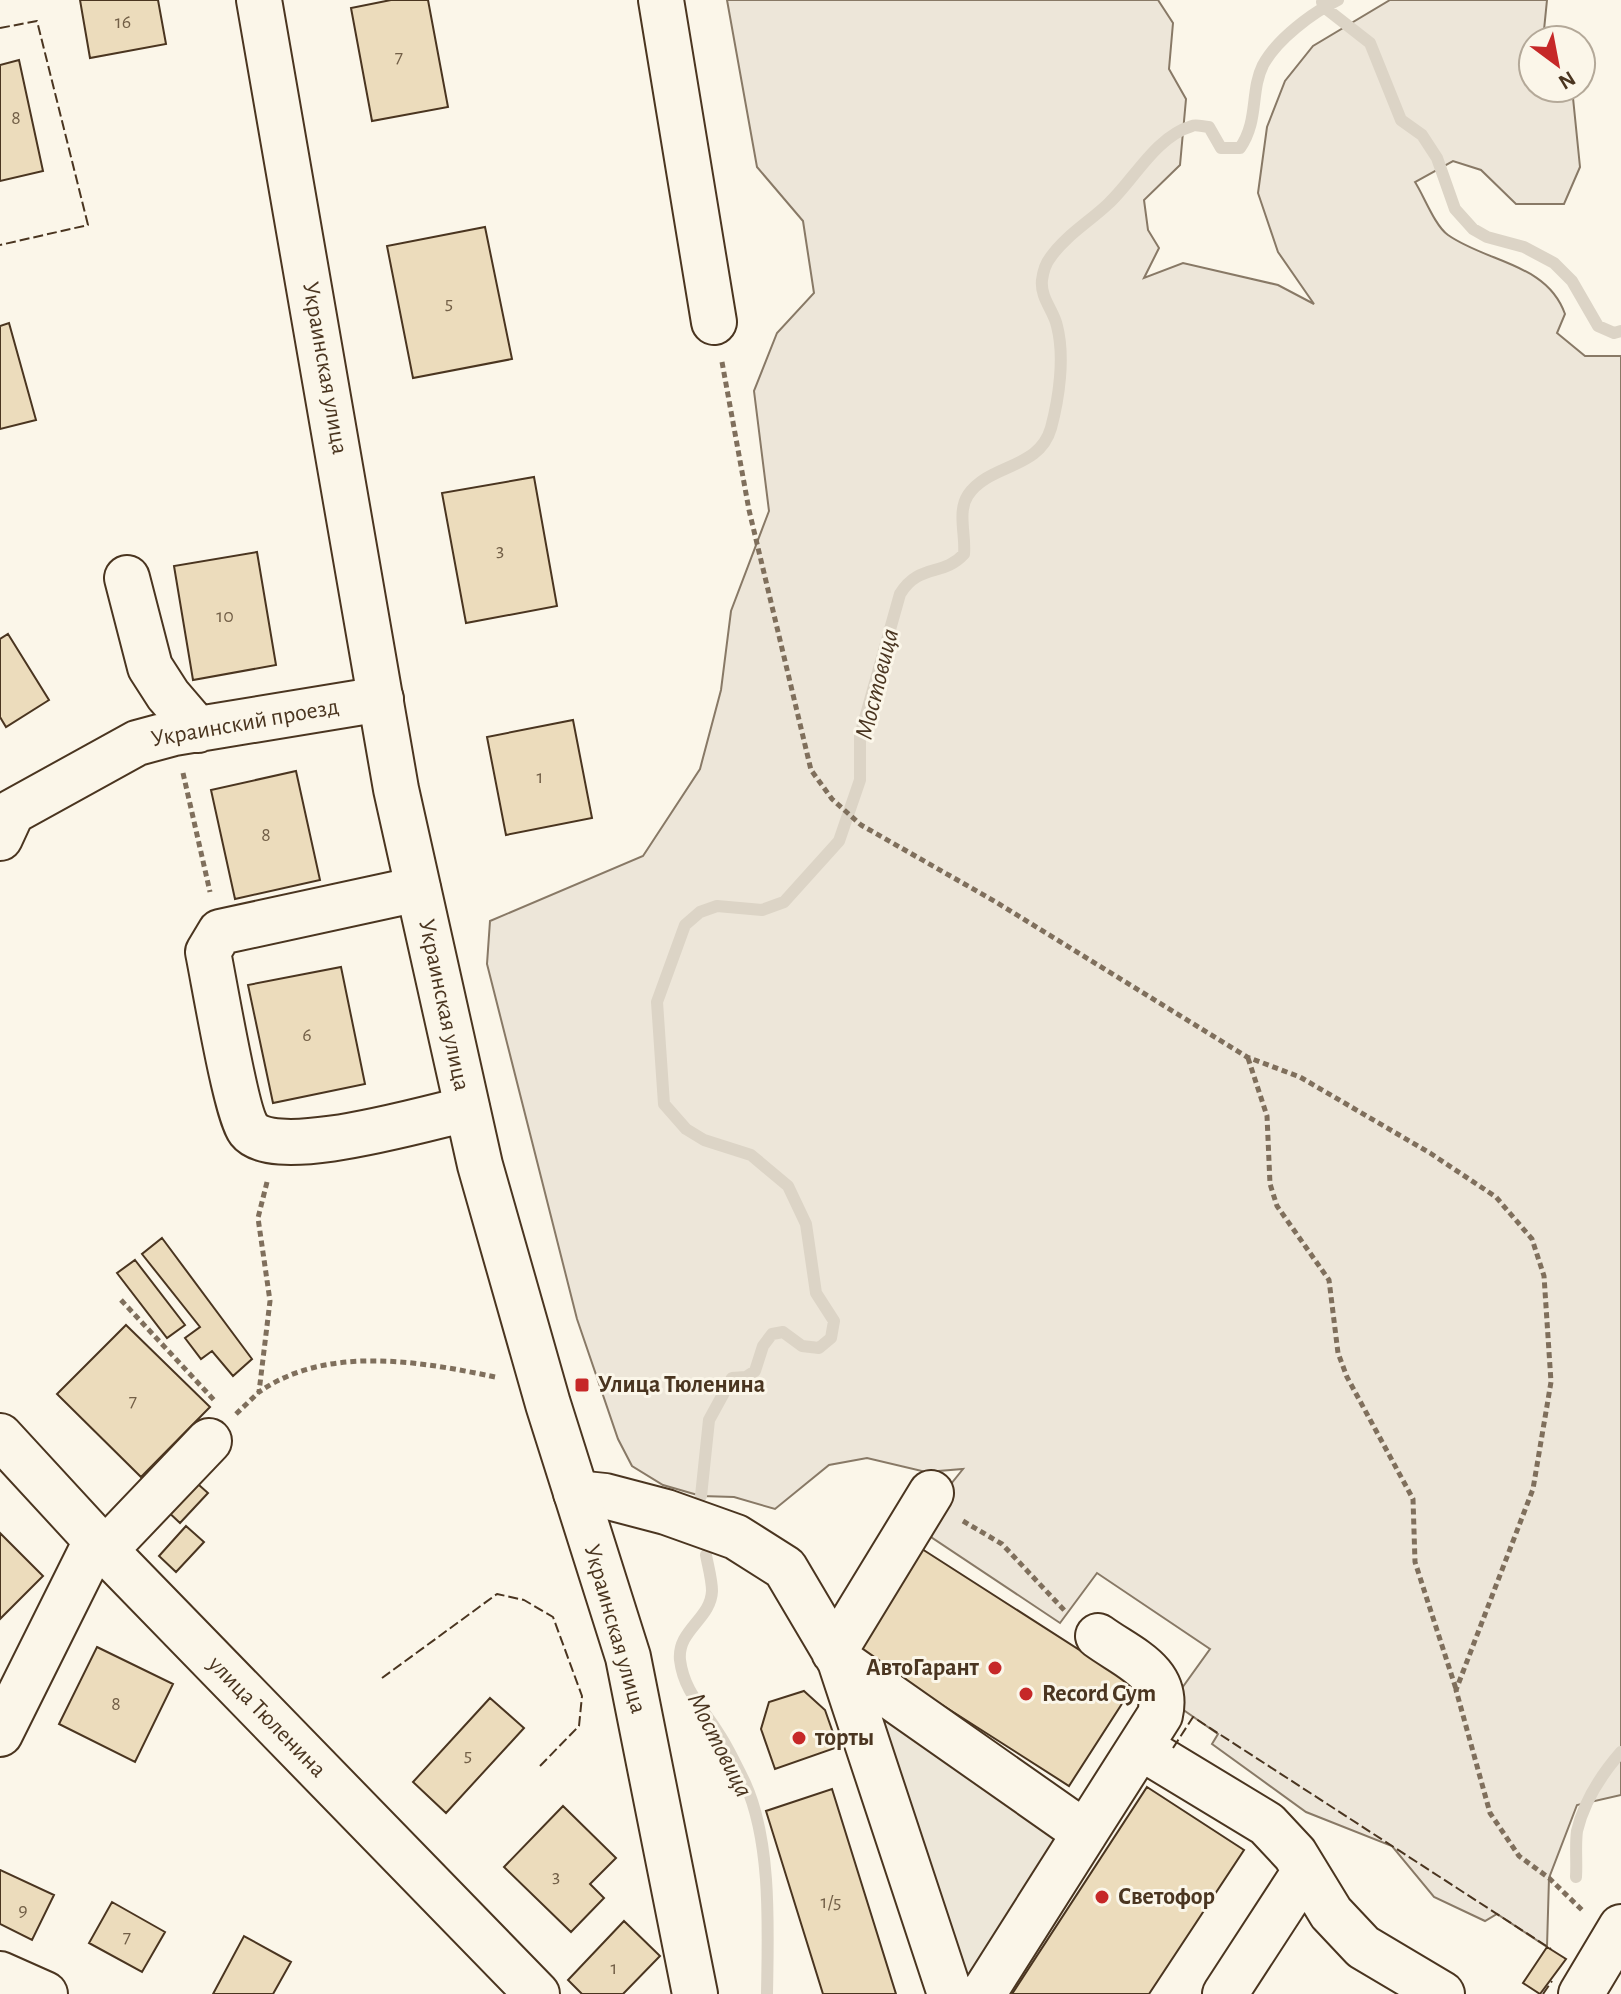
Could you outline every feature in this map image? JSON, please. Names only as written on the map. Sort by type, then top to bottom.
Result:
[{"type":"main road","name":"Украинская улица","points":[[259,0],[381,699],[418,889],[480,1165],[576,1493],[628,1657],[695,1994]]},
{"type":"main road","points":[[661,0],[714,322]]},
{"type":"main road","points":[[127,578],[150,667],[186,732]]},
{"type":"main road","name":"Украинский проезд","points":[[4,814],[137,743],[381,699]]},
{"type":"main road","points":[[418,889],[220,932],[208,952],[247,1129],[264,1143],[293,1144],[467,1109]]},
{"type":"main road","points":[[0,1734],[100,1546],[216,1425]]},
{"type":"main road","name":"улица Тюленина","points":[[0,1436],[100,1546],[537,1994]]},
{"type":"main road","points":[[576,1493],[605,1496],[666,1512],[736,1537],[785,1568],[837,1656],[950,1994]]},
{"type":"main road","points":[[837,1656],[928,1498]]},
{"type":"main road","points":[[983,1994],[1160,1715],[1164,1698],[1157,1677],[1098,1636]]},
{"type":"main road","points":[[837,1656],[1085,1833]]},
{"type":"main road","points":[[1140,1747],[1267,1824],[1295,1854],[1331,1913],[1363,1947],[1418,1988]]},
{"type":"main road","points":[[1225,1994],[1305,1871]]},
{"type":"main road","points":[[1592,1991],[1617,1934]]},
{"type":"main road","points":[[0,1974],[45,1994]]},
{"type":"path","points":[[714,322],[749,510],[811,770],[832,799],[861,825],[996,902],[1247,1057],[1300,1077],[1430,1153],[1496,1197],[1532,1239],[1544,1276],[1551,1382],[1533,1489],[1456,1690]]},
{"type":"path","points":[[186,732],[220,932]]},
{"type":"path","points":[[1247,1057],[1267,1116],[1270,1184],[1277,1206],[1329,1280],[1338,1353],[1347,1377],[1413,1499],[1415,1562],[1456,1690],[1490,1813],[1519,1856],[1617,1934]]},
{"type":"path","points":[[293,1144],[266,1184],[258,1218],[270,1301],[259,1392],[279,1378],[313,1365],[436,1364],[496,1377]]},
{"type":"path","points":[[121,1300],[216,1425]]},
{"type":"path","points":[[928,1498],[1002,1544],[1059,1607],[1098,1636]]},
{"type":"shaded area","points":[[727,0],[1158,0],[1173,23],[1169,69],[1186,99],[1180,165],[1144,200],[1148,230],[1159,248],[1144,278],[1183,263],[1278,285],[1314,304],[1278,252],[1258,193],[1267,127],[1285,81],[1313,46],[1390,0],[1547,0],[1545,24],[1517,24],[1517,104],[1574,104],[1580,167],[1564,204],[1516,204],[1481,170],[1453,161],[1415,182],[1434,218],[1448,235],[1531,274],[1545,284],[1565,314],[1557,333],[1585,356],[1621,356],[1621,1795],[1577,1805],[1549,1878],[1547,1947],[1497,1914],[1485,1921],[1434,1897],[1392,1846],[1306,1812],[1212,1744],[1218,1734],[1172,1702],[1210,1649],[1097,1573],[1060,1623],[931,1537],[951,1484],[963,1469],[926,1472],[867,1458],[829,1465],[775,1509],[734,1497],[701,1496],[663,1485],[632,1466],[618,1439],[577,1319],[487,964],[490,921],[643,856],[700,769],[721,690],[731,611],[769,511],[754,391],[777,333],[814,293],[803,221],[757,167]]},
{"type":"shaded area","points":[[840,1661],[1085,1833],[983,1994],[950,1994]]},
{"type":"building","points":[[80,0],[158,0],[166,44],[90,58]]},
{"type":"building","points":[[391,0],[428,0],[448,107],[372,121],[351,8]]},
{"type":"building","points":[[19,60],[43,171],[0,181],[0,65]]},
{"type":"building","points":[[485,227],[512,359],[413,378],[387,246]]},
{"type":"building","points":[[9,323],[36,420],[0,429],[0,326]]},
{"type":"building","points":[[534,477],[557,606],[466,623],[442,493]]},
{"type":"building","points":[[257,552],[276,665],[193,680],[174,566]]},
{"type":"building","points":[[8,634],[49,700],[6,727],[0,717],[0,639]]},
{"type":"building","points":[[573,720],[592,818],[506,835],[487,737]]},
{"type":"building","points":[[296,771],[320,880],[235,899],[211,790]]},
{"type":"building","points":[[341,967],[365,1084],[273,1103],[248,985]]},
{"type":"building","points":[[162,1238],[252,1359],[233,1376],[212,1351],[201,1359],[185,1338],[200,1327],[142,1254]]},
{"type":"building","points":[[135,1260],[185,1325],[167,1338],[117,1273]]},
{"type":"building","points":[[126,1325],[210,1407],[141,1477],[57,1394]]},
{"type":"building","points":[[190,1477],[208,1493],[180,1523],[163,1507]]},
{"type":"building","points":[[186,1526],[204,1542],[176,1572],[159,1556]]},
{"type":"building","points":[[0,1533],[43,1576],[0,1619]]},
{"type":"building","name":"АвтоГарант","points":[[922,1549],[1134,1685],[1069,1786],[856,1650]]},
{"type":"building","points":[[97,1647],[173,1684],[135,1762],[59,1724]]},
{"type":"building","name":"торты","points":[[804,1691],[825,1710],[838,1747],[775,1769],[761,1729],[769,1702]]},
{"type":"building","points":[[490,1698],[524,1728],[446,1813],[413,1782]]},
{"type":"building","points":[[1147,1787],[1244,1850],[1149,1994],[1012,1994]]},
{"type":"building","points":[[832,1789],[896,1994],[823,1994],[766,1811]]},
{"type":"building","points":[[563,1806],[616,1858],[590,1884],[604,1898],[571,1932],[504,1867]]},
{"type":"building","points":[[0,1870],[54,1895],[32,1940],[0,1924]]},
{"type":"building","points":[[112,1902],[165,1932],[142,1972],[89,1943]]},
{"type":"building","points":[[624,1921],[660,1956],[623,1994],[582,1994],[568,1980]]},
{"type":"building","points":[[244,1936],[291,1962],[273,1994],[213,1994]]},
{"type":"building","points":[[1547,1947],[1566,1959],[1540,1994],[1523,1983]]},
{"type":"waterway","name":"Мостовица","points":[[701,1496],[709,1420],[732,1378],[746,1377],[755,1371],[763,1346],[772,1334],[783,1332],[802,1346],[819,1348],[831,1338],[834,1321],[816,1293],[806,1224],[788,1186],[751,1155],[704,1140],[686,1129],[664,1104],[657,1002],[685,925],[700,912],[717,906],[762,910],[784,902],[839,841],[860,780],[860,736],[900,594],[915,578],[948,566],[964,554],[962,516],[968,495],[989,477],[1036,452],[1051,428],[1061,364],[1057,326],[1042,287],[1050,258],[1118,194],[1156,149],[1179,132],[1194,125],[1209,127],[1221,148],[1240,148],[1250,127],[1259,75],[1269,55],[1296,28],[1338,0]]},
{"type":"waterway","points":[[1322,2],[1324,7],[1370,43],[1401,120],[1422,135],[1437,158],[1455,209],[1473,229],[1487,237],[1524,247],[1554,263],[1572,281],[1598,326],[1614,333],[1621,331]]},
{"type":"waterway","name":"Мостовица","points":[[706,1555],[712,1587],[710,1601],[684,1640],[680,1660],[690,1691],[726,1746],[754,1807],[766,1887],[767,1994]]},
{"type":"waterway","points":[[1576,1877],[1576,1837],[1580,1820],[1594,1789],[1621,1752]]},
{"type":"fence","points":[[0,28],[37,21],[88,225],[0,245]]},
{"type":"fence","points":[[382,1678],[497,1594],[524,1600],[553,1617],[582,1696],[579,1726],[540,1766]]},
{"type":"fence","points":[[1173,1748],[1193,1717],[1551,1949]]},
{"type":"fence","points":[[1543,1994],[1552,1981]]},
{"type":"place","name":"Улица Тюленина","points":[[582,1385]]},
{"type":"place","name":"АвтоГарант","points":[[995,1668]]},
{"type":"place","name":"Record Gym","points":[[1026,1694]]},
{"type":"place","name":"торты","points":[[799,1738]]},
{"type":"place","name":"Светофор","points":[[1102,1897]]}]
